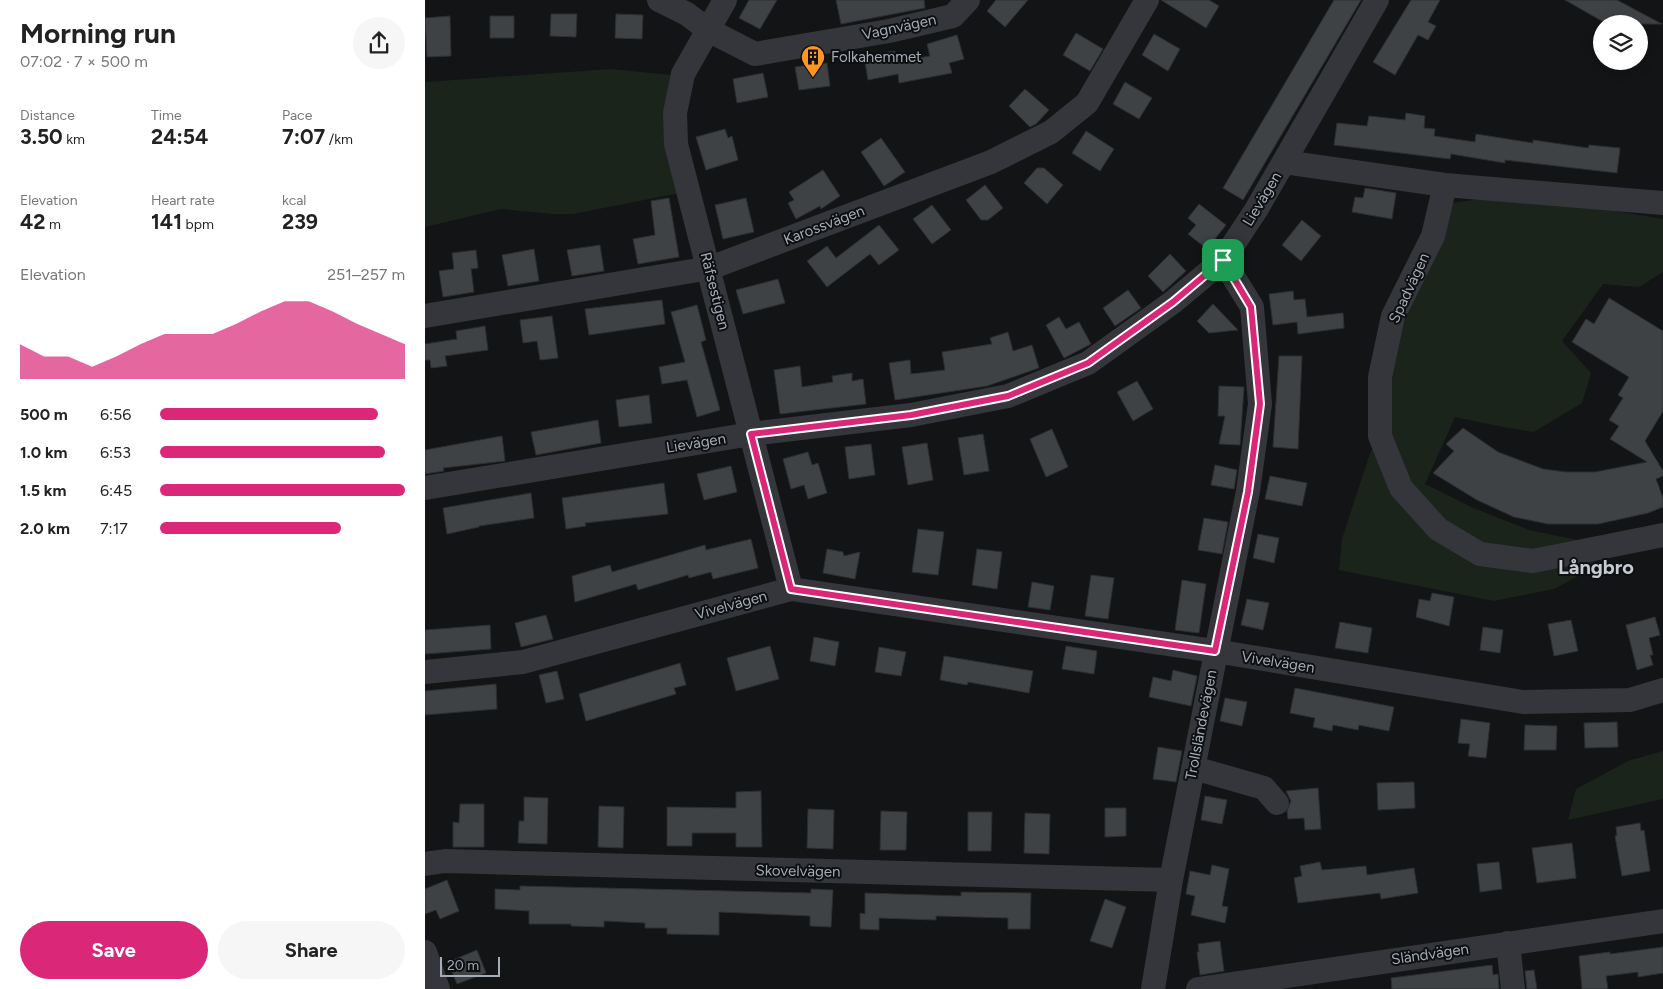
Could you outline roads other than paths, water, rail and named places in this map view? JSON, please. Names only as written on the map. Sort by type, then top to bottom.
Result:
[{"type":"street","name":"Vagnvägen","points":[[659,0],[687,14],[708,30],[755,54],[889,31],[953,16],[968,0]]},
{"type":"street","name":"Räfsestigen","points":[[725,0],[683,74],[675,113],[676,144],[710,268],[791,589]]},
{"type":"street","name":"Karossvägen","points":[[425,316],[710,268],[991,162],[1051,132],[1087,103],[1147,0]]},
{"type":"street","name":"Lievägen","points":[[425,488],[751,434],[911,415],[1008,396],[1088,363],[1173,302],[1223,260],[1256,210],[1377,0]]},
{"type":"street","points":[[1284,162],[1445,185],[1663,203]]},
{"type":"street","name":"Spadvägen","points":[[1445,185],[1433,236],[1393,316],[1380,377],[1381,436],[1401,488],[1437,529],[1480,554],[1533,561],[1663,535]]},
{"type":"street","name":"Trollsländevägen","points":[[1153,989],[1171,880],[1248,492],[1260,404],[1251,307],[1223,260]]},
{"type":"street","name":"Vivelvägen","points":[[425,672],[523,662],[791,589],[1215,651],[1523,702],[1630,700],[1663,690]]},
{"type":"street","points":[[1194,768],[1264,788],[1277,802]]},
{"type":"street","name":"Skovelvägen","points":[[425,864],[445,862],[1171,880]]},
{"type":"street","name":"Sländvägen","points":[[1198,989],[1663,921]]},
{"type":"street","points":[[1508,943],[1513,989]]},
{"type":"street","points":[[425,952],[438,989]]},
{"type":"place","name":"Folkahemmet","points":[[813,78]]},
{"type":"district","name":"Långbro","points":[[1596,567]]}]
